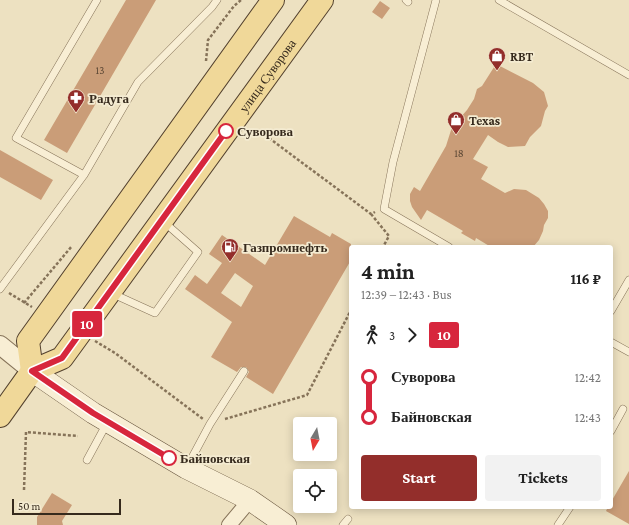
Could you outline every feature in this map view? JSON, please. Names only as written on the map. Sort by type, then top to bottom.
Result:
[{"type":"main road","points":[[0,416],[32,371],[28,341],[273,0]]},
{"type":"main road","name":"улица Суворова","points":[[32,371],[62,358],[322,0]]},
{"type":"main road","points":[[32,371],[93,413],[186,468],[250,500],[286,525]]},
{"type":"street","points":[[0,345],[32,371]]},
{"type":"street","points":[[229,525],[250,500]]},
{"type":"lane","points":[[84,175],[16,138],[97,0]]},
{"type":"lane","points":[[0,288],[84,175],[138,82],[212,7],[217,0]]},
{"type":"lane","points":[[436,0],[393,162],[384,209],[446,245]]},
{"type":"lane","points":[[499,0],[629,75]]},
{"type":"lane","points":[[109,292],[155,313],[198,252],[161,220]]},
{"type":"lane","points":[[613,308],[629,280]]},
{"type":"lane","points":[[613,343],[629,352]]},
{"type":"lane","points":[[186,468],[210,424],[244,371]]},
{"type":"lane","points":[[613,428],[623,409]]},
{"type":"lane","points":[[88,460],[108,421]]},
{"type":"lane","points":[[558,525],[569,509]]},
{"type":"lane","points":[[343,525],[348,519]]},
{"type":"path","points":[[206,62],[208,40],[234,6],[241,0]]},
{"type":"path","points":[[269,138],[371,214],[389,236],[384,245]]},
{"type":"path","points":[[371,214],[384,209]]},
{"type":"path","points":[[0,288],[46,316]]},
{"type":"path","points":[[80,333],[115,352],[210,424],[307,395],[349,314]]},
{"type":"path","points":[[24,490],[26,432],[78,436]]},
{"type":"building","points":[[126,0],[156,0],[67,153],[44,140]]},
{"type":"building","points":[[380,1],[390,8],[382,19],[372,12]]},
{"type":"building","points":[[496,64],[533,83],[544,92],[548,106],[541,126],[530,137],[525,146],[508,147],[488,135],[473,159],[488,167],[481,179],[505,193],[514,189],[526,190],[539,198],[544,204],[548,211],[548,218],[539,240],[535,245],[488,245],[476,238],[475,241],[461,233],[463,231],[427,210],[421,220],[412,207],[410,201],[410,194],[414,187],[420,191],[446,146],[452,127],[467,110],[474,99],[477,89],[482,86]]},
{"type":"building","points":[[0,150],[53,180],[41,200],[0,177]]},
{"type":"building","points":[[294,216],[330,237],[332,233],[351,244],[349,245],[349,263],[273,394],[246,377],[249,372],[246,367],[241,367],[237,372],[211,357],[232,322],[185,289],[195,275],[207,284],[222,263],[209,254],[222,235],[265,265]],"holes":[[[235,273],[253,286],[241,307],[221,293]]]},
{"type":"building","points":[[629,471],[629,524],[606,511],[607,509],[613,509],[613,499]]},
{"type":"building","points":[[52,493],[72,505],[62,521],[63,525],[37,525],[37,517]]},
{"type":"bus line","name":"10","points":[[169,458],[93,413],[32,371],[62,358],[226,131]]},
{"type":"place","name":"RBT","points":[[497,71]]},
{"type":"place","name":"Радуга","points":[[76,113]]},
{"type":"place","name":"Суворова","points":[[226,131]]},
{"type":"place","name":"Texas","points":[[456,135]]},
{"type":"place","name":"Газпромнефть","points":[[230,262]]},
{"type":"place","name":"Байновская","points":[[169,458]]}]
